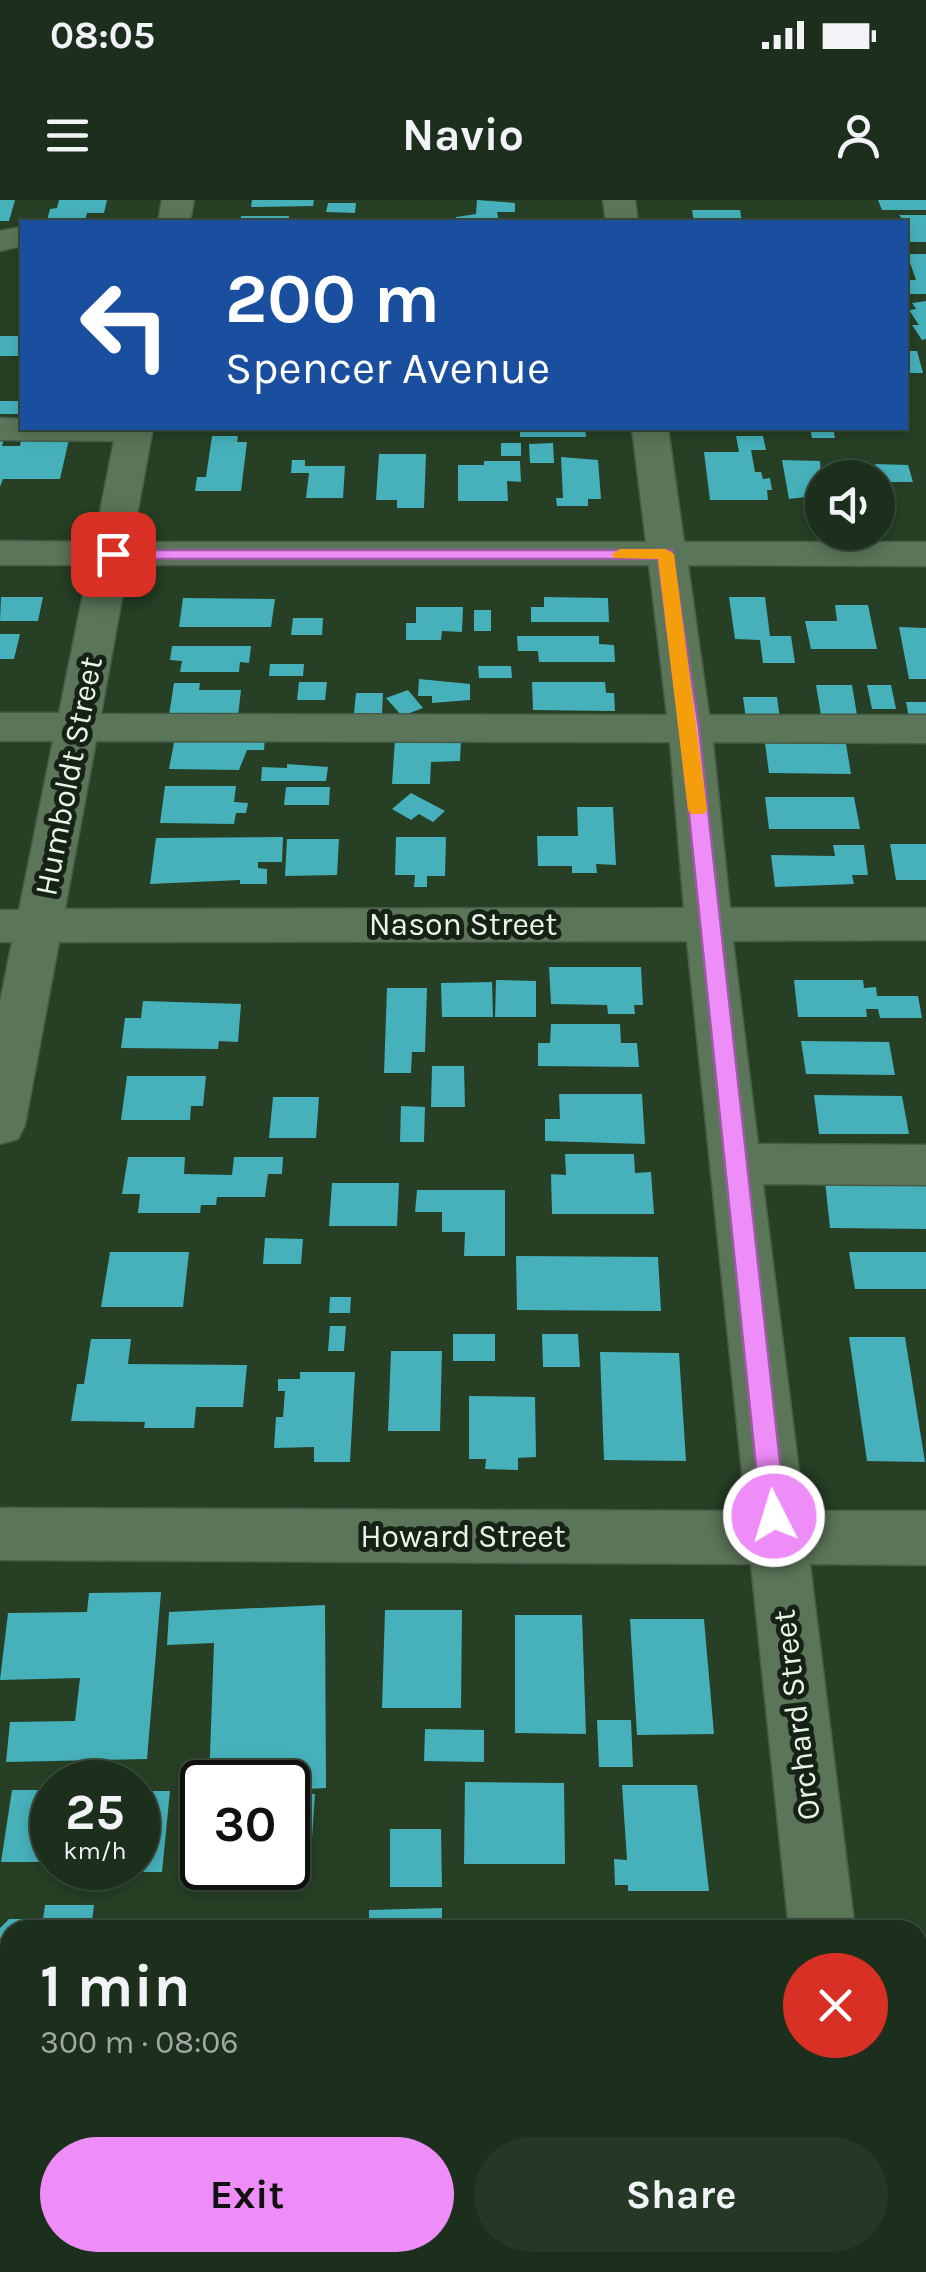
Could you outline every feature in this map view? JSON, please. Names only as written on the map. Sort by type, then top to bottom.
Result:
[{"type":"street","name":"Humboldt Street","points":[[0,1125],[19,926],[79,727],[135,430]]},
{"type":"street","name":"Orchard Street","points":[[650,430],[690,728],[708,922],[821,1920]]},
{"type":"street","points":[[0,553],[926,554]]},
{"type":"street","points":[[0,727],[926,729]]},
{"type":"street","name":"Nason Street","points":[[19,926],[926,924]]},
{"type":"street","points":[[735,1164],[926,1164]]},
{"type":"street","name":"Howard Street","points":[[0,1534],[926,1538]]},
{"type":"building","points":[[0,200],[15,200],[9,221],[0,221]]},
{"type":"building","points":[[59,200],[107,200],[104,213],[87,213],[85,220],[47,220],[50,209],[57,208]]},
{"type":"building","points":[[252,200],[314,200],[313,206],[251,207]]},
{"type":"building","points":[[477,200],[515,203],[515,212],[497,212],[499,220],[454,220],[476,214]]},
{"type":"building","points":[[878,200],[926,200],[926,210],[882,210]]},
{"type":"building","points":[[328,203],[356,203],[355,213],[326,212]]},
{"type":"building","points":[[692,210],[740,210],[742,220],[694,220]]},
{"type":"building","points":[[899,215],[926,215],[926,242],[908,242],[908,220]]},
{"type":"building","points":[[241,216],[289,216],[289,220],[240,220]]},
{"type":"building","points":[[908,254],[926,254],[926,294],[910,294],[908,280],[916,280]]},
{"type":"building","points":[[926,301],[926,339],[922,340],[912,325],[919,325],[909,310],[916,309],[912,303]]},
{"type":"building","points":[[0,336],[20,336],[20,356],[0,356]]},
{"type":"building","points":[[908,351],[917,351],[923,373],[908,373]]},
{"type":"building","points":[[0,401],[20,401],[20,414],[0,414]]},
{"type":"building","points":[[520,430],[585,430],[586,437],[520,437]]},
{"type":"building","points":[[810,430],[833,430],[835,438],[812,438]]},
{"type":"building","points":[[22,435],[70,435],[60,479],[3,479],[0,487],[0,438],[4,438],[2,446],[20,446]]},
{"type":"building","points":[[212,436],[238,436],[237,442],[247,442],[241,491],[195,491],[197,477],[206,477]]},
{"type":"building","points":[[736,436],[763,436],[766,450],[751,450],[755,472],[761,472],[763,479],[770,478],[772,490],[767,490],[768,500],[710,500],[704,452],[739,452]]},
{"type":"building","points":[[501,443],[521,443],[521,456],[501,456]]},
{"type":"building","points":[[553,443],[554,463],[530,463],[529,444]]},
{"type":"building","points":[[379,454],[426,454],[424,508],[397,508],[397,500],[376,500]]},
{"type":"building","points":[[561,457],[598,460],[601,499],[588,499],[588,506],[557,506],[556,498],[563,498]]},
{"type":"building","points":[[292,460],[305,460],[305,466],[345,466],[343,498],[306,498],[309,473],[291,473]]},
{"type":"building","points":[[782,460],[805,461],[805,497],[789,499]]},
{"type":"building","points":[[484,461],[520,461],[521,482],[507,481],[508,501],[458,501],[458,465],[484,465]]},
{"type":"building","points":[[895,465],[908,465],[913,482],[895,482]]},
{"type":"building","points":[[1,597],[43,597],[38,621],[0,621]]},
{"type":"building","points":[[544,597],[608,598],[609,622],[531,622],[531,607],[544,607]]},
{"type":"building","points":[[729,597],[765,597],[770,636],[791,636],[795,663],[763,663],[760,640],[735,639]]},
{"type":"building","points":[[183,598],[275,599],[271,627],[179,627]]},
{"type":"building","points":[[835,605],[868,605],[877,649],[811,649],[805,621],[837,621]]},
{"type":"building","points":[[416,607],[463,607],[462,632],[442,631],[441,640],[406,640],[406,623],[416,623]]},
{"type":"building","points":[[474,610],[491,610],[491,631],[474,631]]},
{"type":"building","points":[[293,618],[323,618],[322,635],[291,635]]},
{"type":"building","points":[[899,627],[926,628],[926,679],[909,679]]},
{"type":"building","points":[[0,634],[20,634],[14,659],[0,659]]},
{"type":"building","points":[[517,636],[599,636],[599,644],[614,645],[615,662],[539,662],[538,651],[518,651]]},
{"type":"building","points":[[172,646],[251,646],[249,663],[240,662],[239,672],[180,672],[182,661],[170,660]]},
{"type":"building","points":[[270,664],[304,664],[303,676],[269,676]]},
{"type":"building","points":[[478,666],[511,666],[512,678],[479,678]]},
{"type":"building","points":[[419,679],[470,684],[470,700],[432,703],[432,696],[418,696]]},
{"type":"building","points":[[299,682],[327,682],[325,700],[297,700]]},
{"type":"building","points":[[532,682],[605,682],[606,693],[614,693],[615,711],[533,710]]},
{"type":"building","points":[[174,683],[200,683],[199,690],[241,690],[238,716],[169,715]]},
{"type":"building","points":[[816,685],[852,685],[857,715],[821,715]]},
{"type":"building","points":[[867,685],[891,685],[896,709],[872,709]]},
{"type":"building","points":[[408,690],[423,708],[402,716],[386,698]]},
{"type":"building","points":[[356,693],[383,693],[382,713],[354,713]]},
{"type":"building","points":[[743,697],[777,697],[780,719],[746,719]]},
{"type":"building","points":[[906,702],[926,702],[926,723],[910,723]]},
{"type":"building","points":[[175,737],[265,737],[264,750],[247,750],[239,770],[169,769]]},
{"type":"building","points":[[395,739],[461,740],[460,761],[431,762],[430,784],[392,784]]},
{"type":"building","points":[[765,743],[846,744],[851,774],[769,773]]},
{"type":"building","points":[[287,764],[328,767],[326,781],[261,781],[262,767],[287,768]]},
{"type":"building","points":[[165,786],[236,786],[234,802],[248,803],[246,813],[236,813],[234,824],[160,823]]},
{"type":"building","points":[[286,787],[330,787],[329,805],[284,805]]},
{"type":"building","points":[[411,793],[445,811],[433,822],[419,814],[411,820],[392,809]]},
{"type":"building","points":[[765,797],[854,797],[860,829],[769,829]]},
{"type":"building","points":[[577,807],[613,807],[616,865],[596,864],[597,873],[572,873],[572,866],[538,866],[537,836],[578,836]]},
{"type":"building","points":[[283,837],[282,862],[258,862],[258,868],[267,869],[267,884],[240,884],[240,880],[150,884],[156,838]]},
{"type":"building","points":[[396,837],[446,837],[445,876],[427,876],[427,887],[414,887],[415,875],[395,875]]},
{"type":"building","points":[[287,839],[339,839],[337,875],[285,876]]},
{"type":"building","points":[[890,844],[926,844],[926,880],[896,880]]},
{"type":"building","points":[[833,845],[864,845],[868,875],[852,875],[854,884],[775,887],[771,855],[835,856]]},
{"type":"building","points":[[549,967],[641,967],[643,1005],[634,1005],[635,1014],[608,1014],[607,1005],[551,1004]]},
{"type":"building","points":[[496,980],[536,981],[536,1017],[495,1017]]},
{"type":"building","points":[[794,980],[863,980],[864,988],[876,987],[877,996],[918,996],[922,1018],[880,1018],[878,1009],[866,1009],[867,1017],[798,1017]]},
{"type":"building","points":[[492,982],[493,1017],[442,1017],[441,983]]},
{"type":"building","points":[[387,988],[427,988],[425,1052],[412,1052],[411,1073],[384,1073]]},
{"type":"building","points":[[143,1001],[241,1004],[238,1042],[219,1041],[218,1049],[121,1048],[125,1018],[141,1018]]},
{"type":"building","points":[[551,1024],[620,1024],[621,1043],[637,1043],[639,1067],[538,1066],[538,1043],[550,1043]]},
{"type":"building","points":[[801,1041],[889,1042],[895,1075],[806,1074]]},
{"type":"building","points":[[432,1066],[464,1066],[465,1107],[431,1107]]},
{"type":"building","points":[[127,1076],[206,1076],[203,1106],[191,1106],[190,1120],[121,1120]]},
{"type":"building","points":[[559,1094],[642,1094],[645,1144],[545,1141],[545,1119],[560,1119]]},
{"type":"building","points":[[814,1095],[902,1096],[909,1134],[819,1134]]},
{"type":"building","points":[[273,1097],[319,1097],[316,1138],[269,1138]]},
{"type":"building","points":[[401,1106],[425,1107],[424,1142],[400,1142]]},
{"type":"building","points":[[565,1154],[634,1154],[635,1173],[651,1172],[654,1214],[552,1214],[551,1174],[566,1175]]},
{"type":"building","points":[[128,1157],[185,1157],[184,1174],[232,1175],[234,1157],[283,1157],[282,1174],[268,1174],[265,1197],[217,1197],[216,1205],[201,1205],[200,1213],[138,1213],[140,1194],[122,1194]]},
{"type":"building","points":[[824,1172],[926,1184],[926,1229],[830,1228]]},
{"type":"building","points":[[332,1183],[399,1183],[397,1226],[329,1226]]},
{"type":"building","points":[[417,1190],[505,1190],[505,1256],[464,1256],[465,1232],[442,1232],[442,1212],[415,1212]]},
{"type":"building","points":[[265,1238],[303,1239],[301,1264],[263,1264]]},
{"type":"building","points":[[110,1252],[189,1252],[183,1307],[101,1307]]},
{"type":"building","points":[[849,1252],[926,1252],[926,1289],[855,1289]]},
{"type":"building","points":[[516,1256],[658,1257],[661,1311],[517,1310]]},
{"type":"building","points":[[330,1297],[351,1297],[350,1313],[329,1313]]},
{"type":"building","points":[[330,1326],[346,1326],[344,1351],[328,1351]]},
{"type":"building","points":[[453,1334],[495,1334],[495,1361],[453,1361]]},
{"type":"building","points":[[542,1334],[578,1334],[580,1367],[543,1367]]},
{"type":"building","points":[[849,1337],[905,1337],[925,1462],[867,1461]]},
{"type":"building","points":[[91,1339],[131,1339],[128,1364],[247,1365],[243,1407],[196,1407],[194,1428],[144,1428],[145,1422],[71,1421],[77,1384],[84,1384]]},
{"type":"building","points":[[391,1351],[442,1351],[440,1431],[388,1431]]},
{"type":"building","points":[[600,1352],[679,1353],[686,1461],[604,1460]]},
{"type":"building","points":[[300,1372],[355,1372],[350,1462],[314,1462],[314,1447],[274,1448],[276,1417],[283,1417],[285,1391],[278,1391],[278,1379],[300,1379]]},
{"type":"building","points":[[469,1396],[535,1397],[536,1457],[518,1458],[518,1470],[485,1469],[486,1459],[469,1459]]},
{"type":"building","points":[[161,1592],[147,1759],[6,1762],[10,1722],[75,1721],[80,1678],[0,1680],[8,1613],[87,1612],[89,1593]]},
{"type":"building","points":[[325,1605],[326,1788],[310,1789],[310,1760],[210,1760],[214,1643],[167,1645],[169,1612]]},
{"type":"building","points":[[385,1610],[462,1610],[461,1708],[382,1708]]},
{"type":"building","points":[[515,1615],[582,1615],[586,1734],[515,1733]]},
{"type":"building","points":[[630,1619],[704,1619],[714,1734],[637,1735]]},
{"type":"building","points":[[597,1720],[631,1720],[633,1767],[599,1767]]},
{"type":"building","points":[[425,1729],[484,1730],[484,1762],[424,1761]]},
{"type":"building","points":[[465,1782],[564,1783],[565,1864],[464,1864]]},
{"type":"building","points":[[622,1785],[697,1785],[709,1891],[628,1891],[628,1885],[615,1885],[614,1859],[627,1860]]},
{"type":"building","points":[[12,1790],[30,1790],[30,1862],[1,1862]]},
{"type":"building","points":[[160,1791],[170,1791],[162,1872]]},
{"type":"building","points":[[310,1794],[315,1794],[310,1853]]},
{"type":"building","points":[[390,1829],[441,1829],[442,1887],[390,1887]]},
{"type":"building","points":[[45,1905],[94,1905],[92,1920],[8,1920],[43,1919]]},
{"type":"building","points":[[442,1908],[442,1920],[369,1920],[369,1910]]},
{"type":"slow traffic","points":[[620,554],[666,554],[698,810]]},
{"type":"route","points":[[113,554],[666,554],[690,728],[774,1516]]}]
